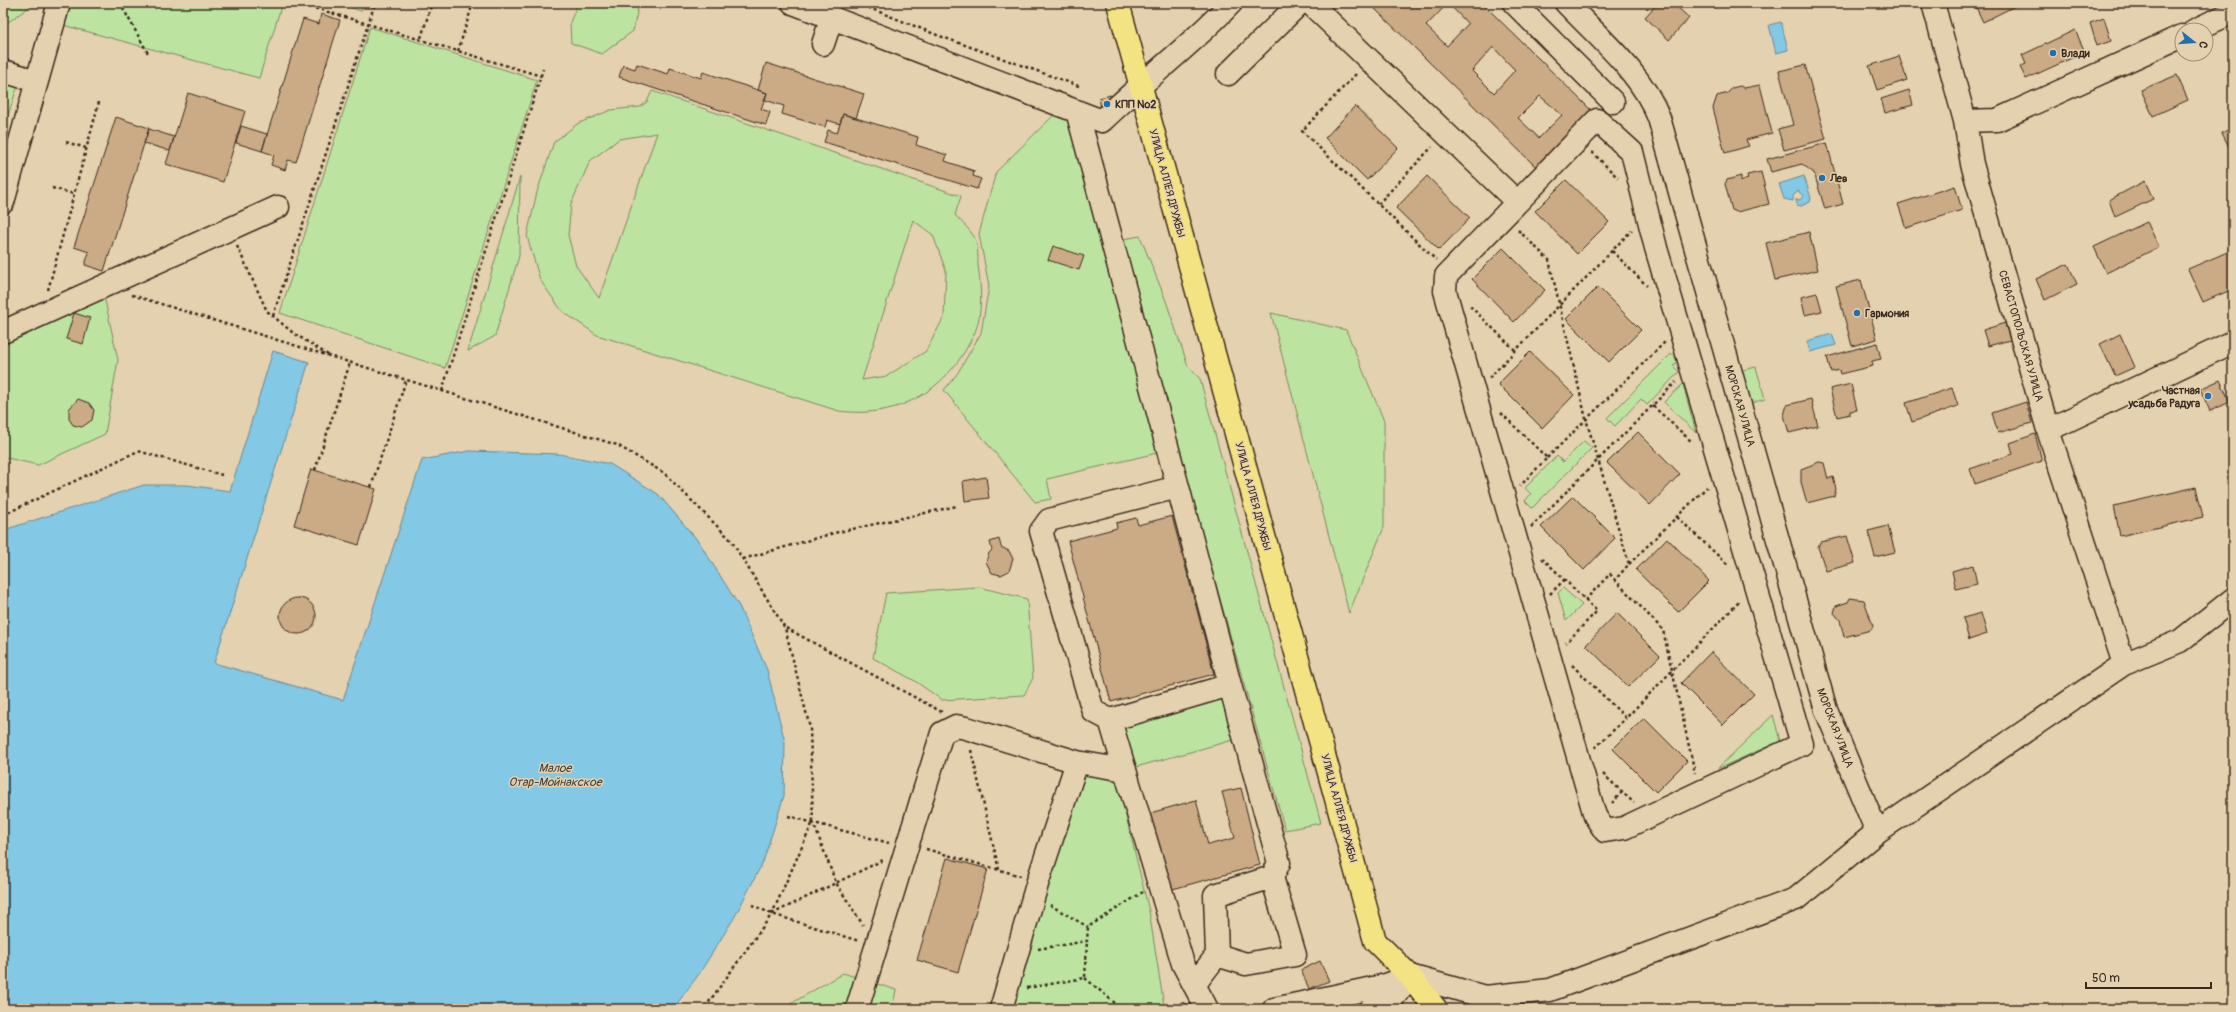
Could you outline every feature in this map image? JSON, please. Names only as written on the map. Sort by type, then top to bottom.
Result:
[{"type":"main road","name":"УЛИЦА АЛЛЕЯ ДРУЖБЫ","points":[[1118,3],[1375,942],[1410,976],[1436,1009]]},
{"type":"street","points":[[3,202],[59,3]]},
{"type":"street","points":[[793,3],[1102,121],[1140,84],[1206,30],[1231,3]]},
{"type":"street","points":[[1228,74],[1300,3]]},
{"type":"street","points":[[1310,3],[1511,209]]},
{"type":"street","points":[[1514,3],[1613,102]]},
{"type":"street","name":"МОРСКАЯ УЛИЦА","points":[[1566,3],[1638,78],[1651,99],[1659,118],[1826,710],[1877,832]]},
{"type":"street","name":"СЕВАСТОПОЛЬСКАЯ УЛИЦА","points":[[1933,3],[1965,121],[1972,164],[2048,430],[2124,664]]},
{"type":"street","points":[[2212,22],[2233,12]]},
{"type":"street","points":[[823,44],[832,17]]},
{"type":"street","points":[[1965,121],[1998,120],[2174,40]]},
{"type":"street","points":[[3,71],[36,81]]},
{"type":"street","points":[[1597,120],[1632,152],[1647,214],[1802,744],[1624,828],[1605,831],[1595,816],[1445,290],[1446,276],[1613,102],[1638,78]]},
{"type":"street","points":[[1076,111],[1279,863],[1272,877],[1296,955],[1246,964],[1217,955]]},
{"type":"street","points":[[3,332],[278,207]]},
{"type":"street","points":[[2048,430],[2233,342]]},
{"type":"street","points":[[1178,487],[1049,520],[1041,531],[1093,711],[1110,720],[1230,685]]},
{"type":"street","points":[[1274,1009],[1382,986],[1410,976],[1485,997],[1550,990],[1796,899],[1877,832],[2124,664],[2180,641],[2233,599]]},
{"type":"street","points":[[1110,720],[1183,964],[1207,1009]]},
{"type":"street","points":[[857,1009],[942,733],[956,726],[966,728],[1077,762],[1125,770]]},
{"type":"street","points":[[1004,1000],[1036,888],[1077,762]]},
{"type":"street","points":[[1194,985],[1217,955],[1215,895],[1272,877]]},
{"type":"street","points":[[1371,1009],[1390,1002],[1410,976]]},
{"type":"path","points":[[120,3],[149,55]]},
{"type":"path","points":[[298,3],[541,76]]},
{"type":"path","points":[[273,316],[375,3]]},
{"type":"path","points":[[421,38],[432,3]]},
{"type":"path","points":[[458,51],[472,3]]},
{"type":"path","points":[[857,3],[937,35],[1079,86]]},
{"type":"path","points":[[1351,68],[1362,79]]},
{"type":"path","points":[[442,391],[543,69]]},
{"type":"path","points":[[1357,74],[1302,131],[1450,272]]},
{"type":"path","points":[[41,315],[99,102]]},
{"type":"path","points":[[1427,141],[1438,152]]},
{"type":"path","points":[[66,142],[86,148]]},
{"type":"path","points":[[1378,204],[1432,147]]},
{"type":"path","points":[[1588,148],[1619,179]]},
{"type":"path","points":[[52,188],[74,194]]},
{"type":"path","points":[[1511,209],[1549,260],[1586,419],[1629,564]]},
{"type":"path","points":[[1488,379],[1647,214]]},
{"type":"path","points":[[228,230],[267,311],[292,332],[332,357]]},
{"type":"path","points":[[1612,251],[1650,290]]},
{"type":"path","points":[[102,286],[616,445],[664,474],[731,540],[786,628],[810,728],[813,822],[836,883],[876,947]]},
{"type":"path","points":[[1465,301],[1515,350]]},
{"type":"path","points":[[1516,491],[1547,458],[1665,341]]},
{"type":"path","points":[[315,470],[350,363]]},
{"type":"path","points":[[372,487],[406,380]]},
{"type":"path","points":[[1527,531],[1678,380]]},
{"type":"path","points":[[1653,406],[1696,445]]},
{"type":"path","points":[[1498,411],[1547,458]]},
{"type":"path","points":[[3,515],[138,451],[222,475]]},
{"type":"path","points":[[1615,580],[1629,564],[1711,484]]},
{"type":"path","points":[[743,560],[834,533],[957,506]]},
{"type":"path","points":[[1677,517],[1733,569]]},
{"type":"path","points":[[1536,552],[1597,611],[1563,646]]},
{"type":"path","points":[[1585,600],[1610,574],[1663,630],[1699,792]]},
{"type":"path","points":[[1544,599],[1564,580]]},
{"type":"path","points":[[1591,752],[1672,672],[1742,598]]},
{"type":"path","points":[[786,628],[952,717],[966,728],[999,870]]},
{"type":"path","points":[[1570,662],[1626,718]]},
{"type":"path","points":[[1602,772],[1638,807]]},
{"type":"path","points":[[788,816],[999,870],[1036,888],[1088,927]]},
{"type":"path","points":[[704,1009],[772,914],[813,822]]},
{"type":"path","points":[[772,914],[907,846]]},
{"type":"path","points":[[1088,927],[1158,882]]},
{"type":"path","points":[[752,905],[772,914],[876,947]]},
{"type":"path","points":[[1085,978],[1088,927]]},
{"type":"path","points":[[1018,952],[1087,941]]},
{"type":"path","points":[[1004,1000],[1085,978]]},
{"type":"path","points":[[1085,978],[1122,1009]]},
{"type":"green space","points":[[3,3],[35,3],[4,25],[3,31]]},
{"type":"green space","points":[[70,3],[268,3],[281,7],[259,78],[63,25]]},
{"type":"green space","points":[[336,3],[363,3],[361,11]]},
{"type":"green space","points":[[578,3],[639,3],[633,31],[602,54],[571,43],[570,22]]},
{"type":"green space","points":[[370,27],[537,80],[445,368],[280,313]]},
{"type":"green space","points":[[3,82],[18,85],[3,130]]},
{"type":"green space","points":[[652,91],[961,196],[955,215],[970,231],[976,241],[978,250],[981,299],[978,324],[975,332],[952,370],[937,384],[920,396],[902,405],[883,410],[862,412],[839,411],[597,335],[562,311],[540,280],[527,236],[537,192],[554,142],[577,124],[611,110],[640,107],[647,102]],"holes":[[[657,133],[599,298],[576,266],[568,235],[571,204],[590,161],[619,139]],[[913,220],[933,235],[946,271],[944,317],[926,351],[887,376],[862,380]]]},
{"type":"green space","points":[[1059,110],[1069,123],[1114,294],[1161,452],[1047,479],[1051,499],[1035,502],[944,390],[957,374],[981,333],[989,286],[979,234],[996,172]]},
{"type":"green space","points":[[520,177],[519,256],[495,336],[468,351]]},
{"type":"green space","points":[[1140,236],[1166,301],[1188,366],[1200,379],[1321,823],[1285,830],[1119,240]]},
{"type":"green space","points":[[104,296],[118,360],[105,434],[38,465],[3,457],[3,343],[49,318]]},
{"type":"green space","points":[[1271,313],[1346,330],[1384,421],[1384,527],[1349,613]]},
{"type":"green space","points":[[1671,354],[1679,361],[1673,366],[1679,372],[1647,405],[1641,399],[1615,426],[1607,418]]},
{"type":"green space","points":[[1756,367],[1765,399],[1749,404],[1739,371]]},
{"type":"green space","points":[[1683,384],[1696,433],[1664,402]]},
{"type":"green space","points":[[1584,441],[1592,448],[1532,508],[1525,501],[1531,494],[1525,488],[1557,456],[1563,462]]},
{"type":"green space","points":[[979,587],[1027,599],[1033,678],[1024,695],[942,700],[915,681],[873,658],[886,593]]},
{"type":"green space","points":[[1563,588],[1582,605],[1566,621],[1558,593]]},
{"type":"green space","points":[[1230,685],[1244,737],[1125,770],[1110,720]]},
{"type":"green space","points":[[1773,715],[1780,741],[1717,769]]},
{"type":"green space","points":[[1082,769],[1117,779],[1149,911],[1164,1006],[1158,1009],[1008,1009]]},
{"type":"green space","points":[[843,973],[896,990],[892,1009],[770,1009],[787,1006]]},
{"type":"water","points":[[1781,22],[1788,50],[1776,53],[1769,25]]},
{"type":"water","points":[[1804,176],[1811,198],[1810,202],[1801,206],[1797,205],[1796,199],[1800,200],[1803,196],[1798,191],[1793,196],[1793,201],[1784,199],[1779,184]]},
{"type":"water","points":[[1832,334],[1836,345],[1810,352],[1807,341]]},
{"type":"water","name":"Малое Отар-Мойнакское","points":[[273,351],[309,362],[214,663],[343,700],[422,460],[469,451],[559,454],[610,464],[658,494],[699,542],[739,606],[767,670],[785,742],[784,796],[763,862],[734,918],[699,974],[673,1009],[3,1009],[3,532],[10,528],[144,485],[187,485],[230,491]]},
{"type":"building","points":[[1369,3],[1448,3],[1482,3],[1591,110],[1536,167]],"holes":[[[1448,3],[1468,24],[1447,46],[1426,26]],[[1493,47],[1515,70],[1494,93],[1472,71]],[[1540,96],[1562,115],[1539,138],[1518,118]]]},
{"type":"building","points":[[1658,3],[1673,3],[1689,18],[1669,40],[1645,17]]},
{"type":"building","points":[[1974,3],[2021,3],[1983,22]]},
{"type":"building","points":[[321,14],[340,20],[296,162],[288,160],[285,170],[271,165],[274,155],[262,151],[303,19],[319,24]]},
{"type":"building","points":[[2104,18],[2111,41],[2097,46],[2090,23]]},
{"type":"building","name":"Влади","points":[[2075,30],[2085,52],[2026,79],[2020,67],[2026,64],[2022,55]]},
{"type":"building","points":[[1899,56],[1907,80],[1877,90],[1869,66]]},
{"type":"building","points":[[766,63],[864,94],[856,118],[843,114],[840,124],[827,120],[825,127],[782,114],[784,106],[765,100],[767,93],[758,90]]},
{"type":"building","points":[[637,64],[668,74],[670,68],[701,78],[703,72],[767,93],[761,109],[770,112],[766,125],[619,77],[623,65],[635,69]]},
{"type":"building","points":[[1805,65],[1826,139],[1784,150],[1778,129],[1793,125],[1779,71]]},
{"type":"building","points":[[2177,75],[2188,100],[2153,116],[2141,90]]},
{"type":"building","points":[[1760,85],[1772,133],[1746,140],[1749,146],[1725,153],[1713,108],[1717,96],[1728,93],[1732,88],[1740,86],[1744,88]]},
{"type":"building","points":[[1909,90],[1913,105],[1885,113],[1881,99]]},
{"type":"building","points":[[188,93],[245,111],[223,182],[166,164]]},
{"type":"building","name":"КПП №2","points":[[1111,95],[1115,110],[1102,113],[1099,98]]},
{"type":"building","points":[[1355,106],[1398,148],[1367,180],[1325,138]]},
{"type":"building","points":[[843,114],[918,137],[916,145],[947,155],[945,161],[974,171],[973,176],[981,179],[977,189],[824,142],[828,130],[837,133]]},
{"type":"building","points":[[116,117],[149,128],[104,271],[85,265],[89,252],[74,247]]},
{"type":"building","points":[[241,126],[267,134],[262,151],[236,143]]},
{"type":"building","points":[[2233,127],[2233,155],[2222,133]]},
{"type":"building","points":[[149,129],[174,137],[170,151],[144,143]]},
{"type":"building","points":[[1827,143],[1843,204],[1825,209],[1814,173],[1802,164],[1771,172],[1767,159]]},
{"type":"building","points":[[1761,172],[1769,204],[1737,212],[1732,210],[1725,184],[1727,180],[1741,176],[1741,181],[1748,179],[1747,175]]},
{"type":"building","points":[[1427,176],[1470,218],[1439,250],[1396,208]]},
{"type":"building","points":[[1566,180],[1609,222],[1577,254],[1535,211]]},
{"type":"building","points":[[2145,181],[2153,199],[2115,217],[2109,200]]},
{"type":"building","points":[[1955,186],[1962,210],[1906,228],[1898,204]]},
{"type":"building","points":[[2147,222],[2159,247],[2106,273],[2094,247]]},
{"type":"building","points":[[1809,232],[1818,270],[1775,280],[1766,243]]},
{"type":"building","points":[[1053,246],[1084,256],[1079,270],[1048,260]]},
{"type":"building","points":[[1503,248],[1545,290],[1514,322],[1472,279]]},
{"type":"building","points":[[2232,250],[2233,289],[2203,302],[2188,269]]},
{"type":"building","points":[[2068,264],[2077,284],[2045,300],[2036,279]]},
{"type":"building","name":"Гармония","points":[[1861,280],[1877,339],[1852,346],[1836,286]]},
{"type":"building","points":[[1598,287],[1641,330],[1609,362],[1566,319]]},
{"type":"building","points":[[1817,293],[1822,311],[1805,315],[1801,297]]},
{"type":"building","points":[[74,313],[90,318],[83,344],[66,339]]},
{"type":"building","points":[[2005,323],[2010,340],[1988,346],[1983,330]]},
{"type":"building","points":[[2120,334],[2135,367],[2115,376],[2100,344]]},
{"type":"building","points":[[1877,343],[1881,359],[1872,361],[1873,366],[1840,374],[1839,370],[1831,372],[1827,357]]},
{"type":"building","points":[[1530,352],[1574,395],[1542,428],[1498,384]]},
{"type":"building","points":[[2220,380],[2230,402],[2210,411],[2200,389]]},
{"type":"building","points":[[1851,384],[1857,410],[1850,411],[1850,414],[1837,417],[1830,389]]},
{"type":"building","points":[[1952,388],[1958,406],[1912,422],[1906,403]]},
{"type":"building","points":[[78,399],[89,403],[94,410],[92,420],[82,427],[73,425],[69,419],[69,409]]},
{"type":"building","points":[[1811,399],[1818,426],[1789,433],[1784,415],[1787,405]]},
{"type":"building","points":[[2026,402],[2032,423],[1998,433],[1992,413]]},
{"type":"building","points":[[1638,432],[1680,474],[1650,505],[1607,463]]},
{"type":"building","points":[[2035,434],[2042,461],[1975,484],[1970,469],[2013,454],[2010,443]]},
{"type":"building","points":[[1819,462],[1824,463],[1828,479],[1833,477],[1836,489],[1834,496],[1807,503],[1801,482],[1801,469]]},
{"type":"building","points":[[311,469],[376,489],[359,545],[294,525]]},
{"type":"building","points":[[986,477],[989,498],[965,501],[963,481]]},
{"type":"building","points":[[2196,487],[2203,517],[2120,536],[2114,506]]},
{"type":"building","points":[[1573,496],[1615,538],[1584,570],[1541,527]]},
{"type":"building","points":[[1172,516],[1214,674],[1111,702],[1068,541],[1117,528],[1116,523],[1136,518],[1138,525]]},
{"type":"building","points":[[1888,526],[1895,552],[1875,557],[1868,531]]},
{"type":"building","points":[[1847,536],[1855,563],[1826,571],[1818,547],[1820,542]]},
{"type":"building","points":[[1667,538],[1709,581],[1678,612],[1636,570]]},
{"type":"building","points":[[999,539],[1001,547],[1009,551],[1013,559],[1009,571],[1001,575],[992,573],[986,562],[989,553],[992,550],[990,542]]},
{"type":"building","points":[[1973,565],[1977,584],[1956,589],[1952,571]]},
{"type":"building","points":[[298,598],[308,601],[313,606],[316,616],[313,626],[308,631],[298,634],[288,631],[283,626],[280,616],[283,606],[288,601]]},
{"type":"building","points":[[1850,598],[1864,600],[1873,626],[1871,630],[1844,637],[1840,620],[1834,613],[1836,606],[1848,602]]},
{"type":"building","points":[[1617,613],[1660,656],[1628,687],[1586,645]]},
{"type":"building","points":[[1981,613],[1987,634],[1969,640],[1963,618]]},
{"type":"building","points":[[1711,652],[1754,694],[1723,725],[1681,683]]},
{"type":"building","points":[[1644,718],[1687,761],[1656,792],[1613,749]]},
{"type":"building","points":[[1241,788],[1260,865],[1169,890],[1147,814],[1196,800],[1208,845],[1235,838],[1222,792]]},
{"type":"building","points":[[947,858],[988,869],[958,972],[917,960]]},
{"type":"building","points":[[1320,961],[1329,981],[1309,989],[1301,970]]},
{"type":"building","points":[[1181,1002],[1195,1007],[1194,1009],[1178,1009]]},
{"type":"place","name":"Влади","points":[[2053,53]]},
{"type":"place","name":"КПП №2","points":[[1107,104]]},
{"type":"place","name":"Лев","points":[[1822,178]]},
{"type":"place","name":"Гармония","points":[[1857,313]]},
{"type":"place","name":"Частная усадьба Радуга","points":[[2208,396]]}]
